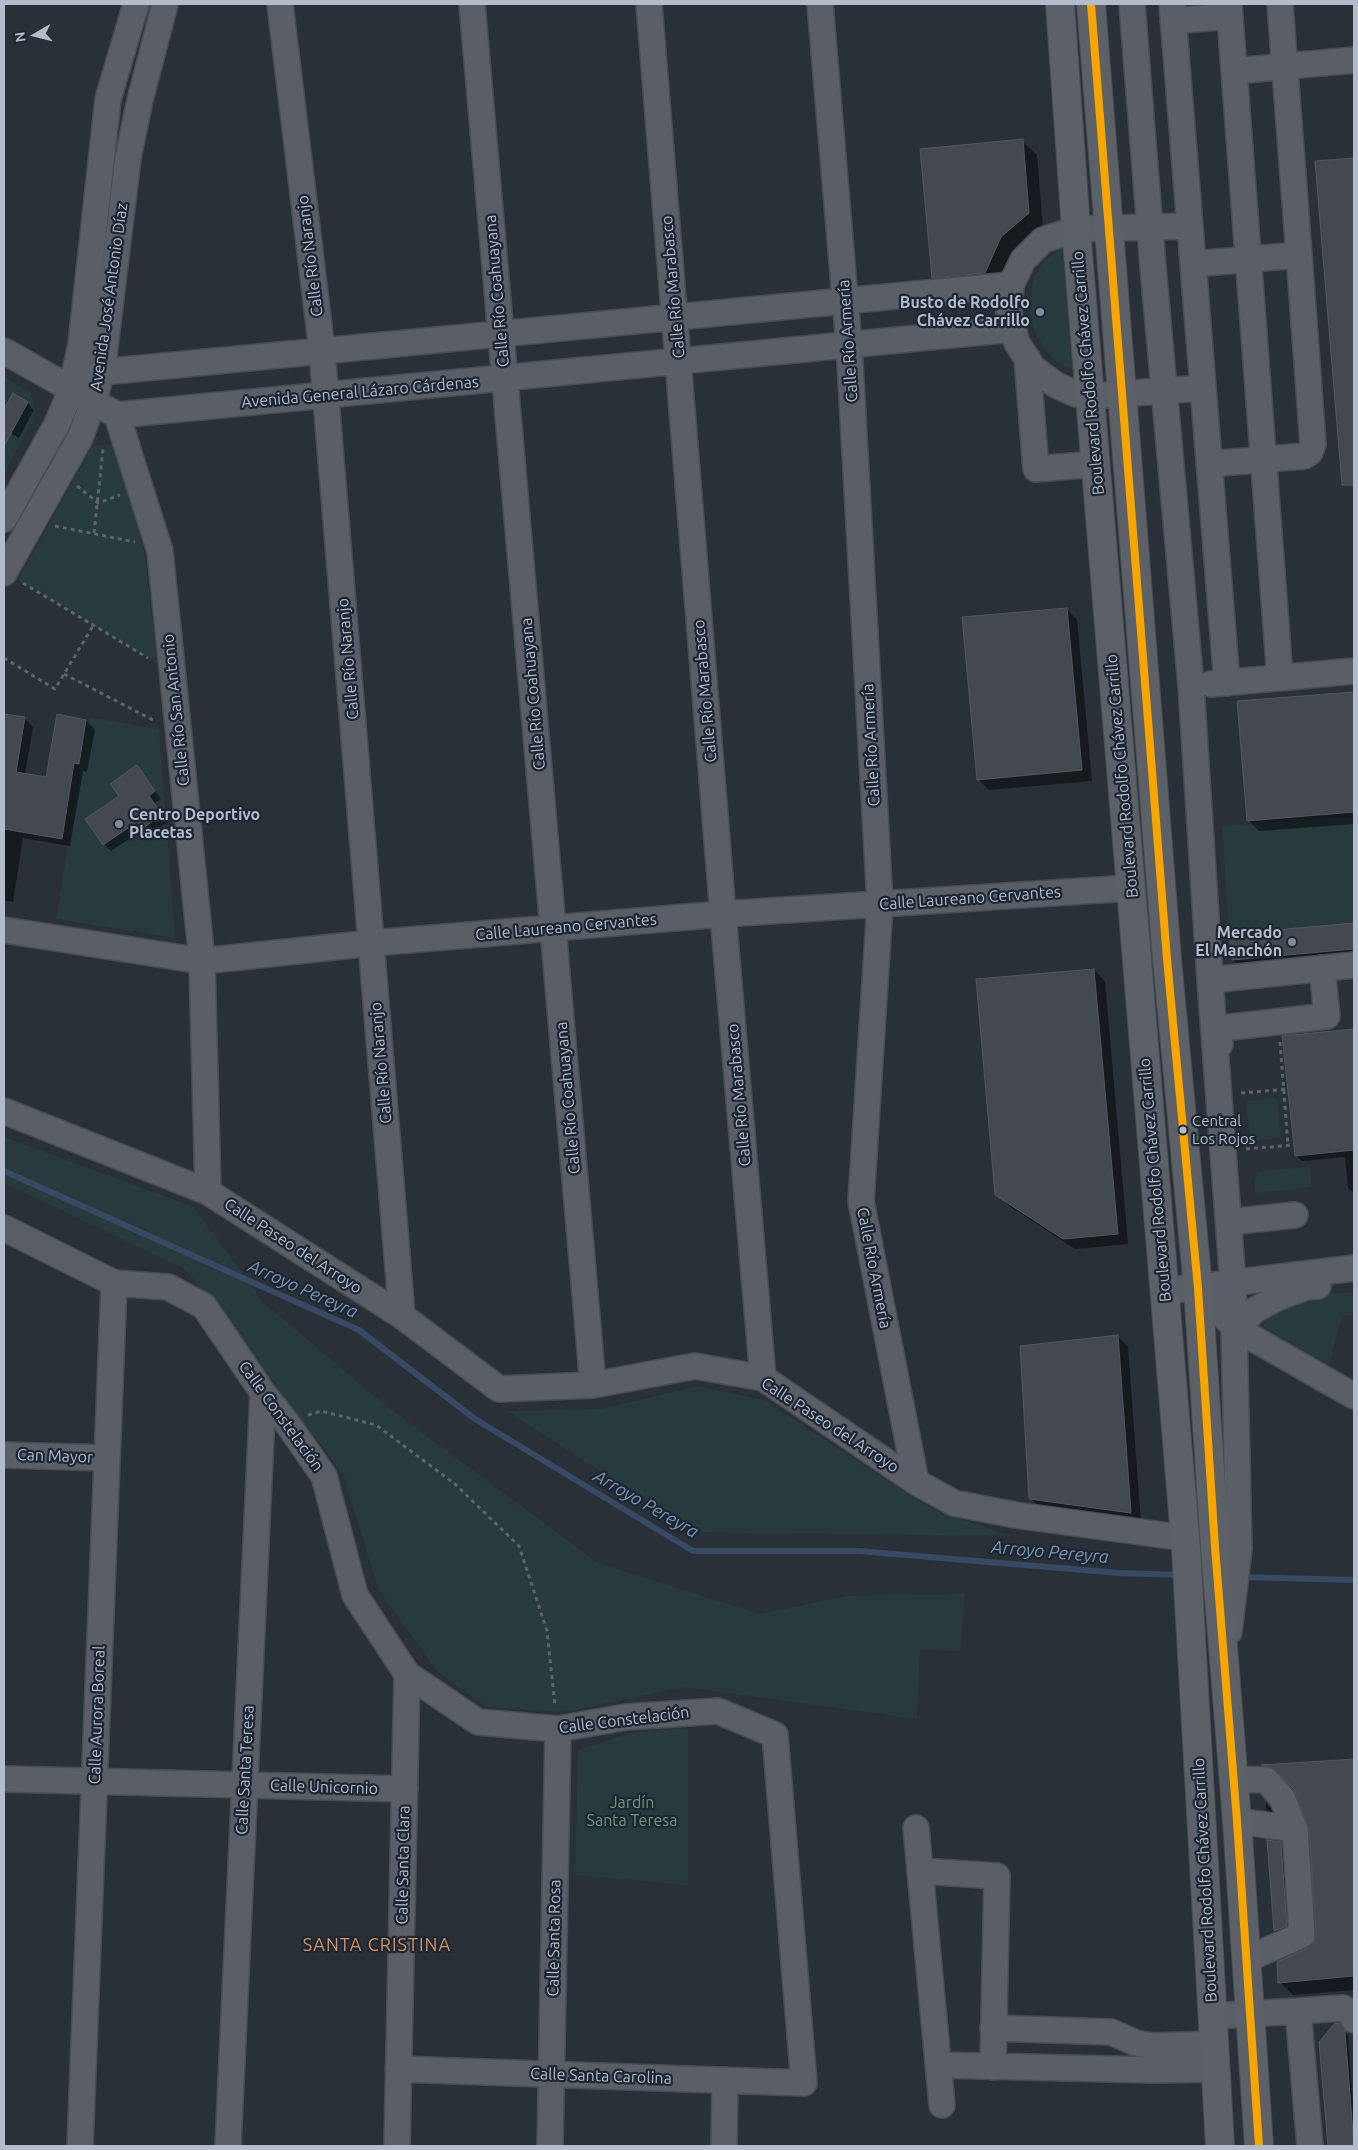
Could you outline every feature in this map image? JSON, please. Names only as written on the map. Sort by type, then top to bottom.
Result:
[{"type":"main road","name":"Boulevard Rodolfo Chávez Carrillo","points":[[1060,4],[1076,230],[1185,1544],[1220,2146]]},
{"type":"main road","name":"Boulevard Rodolfo Chávez Carrillo","points":[[1091,4],[1167,959],[1198,1288],[1227,1548],[1226,1667],[1251,2014],[1258,2146]]},
{"type":"street","name":"Avenida José Antonio Díaz","points":[[4,519],[57,424],[71,391],[81,344],[108,99],[136,4]]},
{"type":"street","name":"Avenida José Antonio Díaz","points":[[11,577],[80,438],[102,372],[128,158],[140,100],[165,4]]},
{"type":"street","name":"Calle Río Naranjo","points":[[280,4],[322,351],[402,1316]]},
{"type":"street","name":"Calle Río Coahuayana","points":[[472,4],[593,1385]]},
{"type":"street","name":"Calle Río Marabasco","points":[[649,4],[763,1378]]},
{"type":"street","name":"Calle Río Armería","points":[[820,4],[849,345],[880,904],[861,1201],[916,1482]]},
{"type":"street","points":[[1132,4],[1164,390],[1220,979],[1214,1029],[1234,1222],[1234,1328],[1227,1548]]},
{"type":"street","points":[[1209,464],[1304,456],[1310,452],[1313,444],[1280,4]]},
{"type":"street","points":[[1227,682],[1172,13],[1230,10],[1280,678]]},
{"type":"street","points":[[1234,71],[1354,60]]},
{"type":"street","points":[[1190,226],[1076,230],[1043,240],[1023,260],[1010,285],[1009,314],[1017,343],[1033,368],[1056,385],[1076,394],[1091,396],[1203,388]]},
{"type":"street","points":[[1193,264],[1299,255]]},
{"type":"street","points":[[71,391],[102,372],[1010,285]]},
{"type":"street","name":"Avenida General Lázaro Cárdenas","points":[[117,415],[1013,329]]},
{"type":"street","points":[[4,352],[117,415]]},
{"type":"street","points":[[1027,358],[1036,469],[1096,464]]},
{"type":"street","name":"Calle Río San Antonio","points":[[117,415],[160,551],[202,961],[208,1192]]},
{"type":"street","points":[[1191,686],[1354,671]]},
{"type":"street","name":"Calle Laureano Cervantes","points":[[4,930],[202,961],[372,943],[723,914],[1131,888]]},
{"type":"street","points":[[1220,979],[1354,964]]},
{"type":"street","points":[[1214,1029],[1327,1016],[1322,968]]},
{"type":"street","name":"Calle Paseo del Arroyo","points":[[4,1111],[208,1192],[402,1316],[499,1389],[593,1385],[696,1366],[763,1378],[916,1482],[954,1503],[1185,1544]]},
{"type":"street","points":[[1234,1222],[1295,1215]]},
{"type":"street","name":"Calle Constelación","points":[[4,1228],[114,1283],[168,1287],[204,1306],[263,1393],[287,1423],[324,1476],[355,1594],[407,1674],[478,1722],[558,1729],[626,1717],[718,1711],[775,1735],[804,2083]]},
{"type":"street","points":[[1164,1291],[1354,1268]]},
{"type":"street","points":[[1234,1328],[1255,1310],[1279,1297],[1306,1287],[1354,1281]]},
{"type":"street","name":"Calle Aurora Boreal","points":[[80,2146],[114,1283]]},
{"type":"street","points":[[1198,1288],[1234,1328],[1354,1396]]},
{"type":"street","name":"Calle Santa Teresa","points":[[228,2146],[263,1393]]},
{"type":"street","name":"Can Mayor","points":[[4,1455],[107,1458]]},
{"type":"street","name":"Calle Santa Clara","points":[[397,2146],[407,1674]]},
{"type":"street","name":"Calle Santa Rosa","points":[[550,2146],[558,1729]]},
{"type":"street","name":"Calle Unicornio","points":[[4,1779],[405,1789]]},
{"type":"street","points":[[1233,1779],[1266,1780],[1282,1798],[1295,1828],[1302,1935],[1247,1959]]},
{"type":"street","points":[[1237,1821],[1295,1828]]},
{"type":"street","points":[[916,1828],[942,2105]]},
{"type":"street","points":[[920,1872],[997,1876],[993,2067]]},
{"type":"street","points":[[1213,2016],[1344,2008],[1353,2015]]},
{"type":"street","points":[[1298,2012],[1310,2146]]},
{"type":"street","points":[[993,2028],[1111,2032],[1136,2043],[1216,2056]]},
{"type":"street","points":[[938,2065],[993,2067],[1216,2056]]},
{"type":"street","name":"Calle Santa Carolina","points":[[398,2069],[804,2083]]},
{"type":"street","points":[[724,2146],[725,2080]]},
{"type":"path","points":[[94,533],[104,445]]},
{"type":"path","points":[[72,482],[98,503]]},
{"type":"path","points":[[98,503],[127,493]]},
{"type":"path","points":[[50,524],[143,543]]},
{"type":"path","points":[[11,577],[150,659]]},
{"type":"path","points":[[4,658],[55,689],[93,626]]},
{"type":"path","points":[[64,674],[162,725]]},
{"type":"path","points":[[1278,1022],[1288,1145]]},
{"type":"path","points":[[1241,1093],[1288,1089]]},
{"type":"path","points":[[1246,1149],[1294,1145]]},
{"type":"path","points":[[287,1423],[321,1411],[376,1425],[455,1484],[520,1546],[547,1631],[558,1729]]},
{"type":"green space","points":[[1062,247],[1075,371],[1055,361],[1043,347],[1034,330],[1030,314],[1030,298],[1034,276],[1046,260]]},
{"type":"green space","points":[[4,377],[31,393],[36,416],[4,473]]},
{"type":"green space","points":[[112,444],[143,543],[158,664],[18,580],[92,446]]},
{"type":"green space","name":"Centro Deportivo Placetas","points":[[89,717],[159,729],[175,938],[56,919]]},
{"type":"green space","points":[[1354,816],[1354,923],[1229,933],[1222,826]]},
{"type":"green space","points":[[1277,1098],[1281,1138],[1250,1141],[1246,1101]]},
{"type":"green space","points":[[4,1137],[194,1207],[263,1302],[385,1405],[598,1563],[760,1614],[847,1596],[965,1594],[960,1651],[920,1650],[917,1719],[684,1687],[566,1712],[486,1707],[437,1671],[379,1591],[343,1474],[185,1269],[4,1183]]},
{"type":"green space","points":[[1310,1166],[1312,1187],[1255,1193],[1254,1180],[1260,1172]]},
{"type":"green space","points":[[1354,1292],[1354,1316],[1342,1315],[1329,1365],[1263,1327],[1268,1313],[1314,1295]]},
{"type":"green space","points":[[698,1386],[763,1400],[933,1510],[1012,1536],[695,1532],[507,1411],[601,1409]]},
{"type":"green space","name":"Jardín Santa Teresa","points":[[688,1728],[688,1885],[575,1875],[578,1750],[634,1732]]},
{"type":"building","points":[[1023,139],[1029,213],[1001,237],[985,273],[932,278],[920,149]]},
{"type":"building","points":[[1354,158],[1354,485],[1342,485],[1315,161]]},
{"type":"building","points":[[13,393],[28,402],[4,446],[4,409]]},
{"type":"building","points":[[1067,608],[1082,770],[977,780],[962,617]]},
{"type":"building","points":[[1354,692],[1354,812],[1247,821],[1237,701]]},
{"type":"building","points":[[4,714],[25,717],[16,772],[46,777],[57,714],[86,720],[79,764],[74,763],[62,839],[4,829]]},
{"type":"building","points":[[137,765],[155,791],[149,796],[162,814],[142,829],[137,822],[103,845],[85,819],[119,796],[110,784]]},
{"type":"building","name":"Mercado El Manchón","points":[[1354,923],[1354,949],[1232,960],[1229,934]]},
{"type":"building","points":[[1094,969],[1118,1234],[1063,1239],[995,1195],[976,979]]},
{"type":"building","points":[[1354,1029],[1354,1150],[1295,1156],[1282,1036]]},
{"type":"building","points":[[1118,1335],[1131,1513],[1029,1499],[1020,1346]]},
{"type":"building","points":[[1354,1759],[1354,1976],[1278,1983],[1277,1962],[1308,1948],[1314,1942],[1316,1935],[1309,1828],[1293,1788],[1272,1767],[1261,1765]]},
{"type":"building","points":[[1267,1840],[1281,1842],[1287,1926],[1274,1931]]},
{"type":"building","points":[[1335,2023],[1340,2023],[1345,2031],[1354,2146],[1328,2146],[1319,2042]]},
{"type":"waterway","name":"Arroyo Pereyra","points":[[4,1171],[359,1330],[475,1419],[693,1551],[859,1551],[1119,1573],[1181,1575]]},
{"type":"waterway","name":"Arroyo Pereyra","points":[[1241,1577],[1354,1580]]},
{"type":"transit line","points":[[1091,4],[1167,959],[1198,1288],[1259,2146]]},
{"type":"place","name":"Busto de Rodolfo Chávez Carrillo","points":[[1040,312]]},
{"type":"place","name":"Centro Deportivo Placetas","points":[[119,824]]},
{"type":"place","name":"Mercado El Manchón","points":[[1292,942]]},
{"type":"place","name":"Central Los Rojos","points":[[1183,1130]]},
{"type":"district","name":"SANTA CRISTINA","points":[[377,1945]]}]
